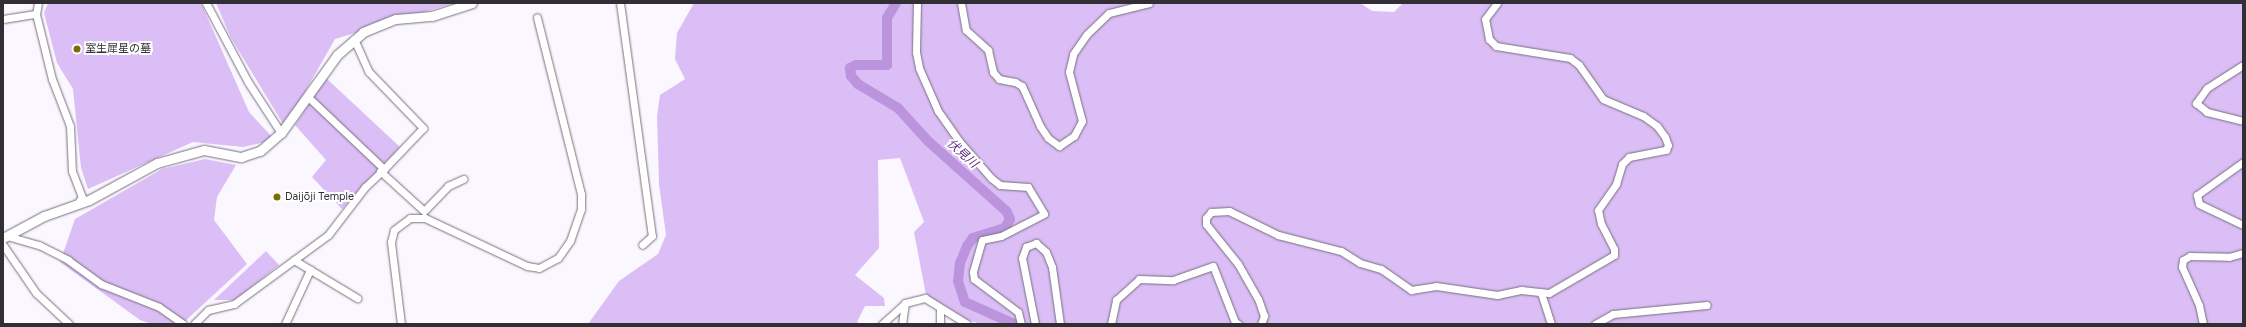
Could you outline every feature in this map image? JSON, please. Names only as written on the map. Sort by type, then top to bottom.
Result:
[{"type":"street","points":[[38,3],[36,14],[52,79],[70,126],[72,171],[82,197],[77,204]]},
{"type":"street","points":[[206,3],[248,82],[281,133]]},
{"type":"street","points":[[5,237],[44,216],[77,204],[157,163],[204,150],[241,157],[260,151],[281,133],[337,55],[354,39],[396,19],[432,16],[472,3]]},
{"type":"street","points":[[620,3],[652,236],[642,245]]},
{"type":"street","points":[[917,3],[916,52],[920,68],[938,111],[959,141],[991,178],[1000,185],[1028,187],[1044,214],[1001,236],[982,240],[973,272],[974,279],[1018,312],[1021,324]]},
{"type":"street","points":[[960,3],[966,30],[988,50],[993,72],[999,79],[1015,82],[1022,86],[1040,126],[1048,138],[1058,146],[1074,136],[1082,122],[1069,72],[1073,54],[1088,34],[1109,13],[1148,3]]},
{"type":"street","points":[[1261,324],[1264,316],[1258,299],[1238,264],[1206,224],[1206,218],[1211,212],[1229,211],[1278,235],[1341,251],[1360,263],[1381,269],[1411,290],[1436,286],[1497,295],[1521,290],[1541,293],[1562,287],[1614,255],[1614,249],[1601,224],[1598,210],[1629,157],[1657,154],[1666,150],[1668,145],[1657,126],[1643,116],[1603,99],[1579,65],[1570,58],[1496,46],[1489,39],[1485,28],[1488,13],[1497,3]]},
{"type":"street","points":[[3,19],[36,14]]},
{"type":"street","points":[[401,324],[391,242],[394,230],[410,218],[425,218],[527,266],[539,268],[558,258],[570,241],[581,209],[581,194],[537,17]]},
{"type":"street","points":[[194,324],[208,310],[234,304],[328,235],[382,170],[423,128],[369,72],[354,39]]},
{"type":"street","points":[[2243,65],[2207,88],[2196,103],[2207,112],[2243,122]]},
{"type":"street","points":[[308,97],[424,211],[448,186],[463,179]]},
{"type":"street","points":[[2243,162],[2197,196],[2199,204],[2243,226]]},
{"type":"street","points":[[5,237],[39,245],[68,260],[101,284],[159,306],[183,324]]},
{"type":"street","points":[[1035,324],[1022,258],[1026,247],[1036,243],[1046,252],[1052,267],[1060,324]]},
{"type":"street","points":[[3,245],[36,293],[69,324]]},
{"type":"street","points":[[2203,324],[2199,305],[2182,267],[2183,260],[2190,256],[2224,257],[2243,253]]},
{"type":"street","points":[[294,260],[356,298]]},
{"type":"street","points":[[1111,324],[1116,300],[1140,279],[1173,280],[1213,266],[1238,324]]},
{"type":"street","points":[[285,324],[310,270]]},
{"type":"street","points":[[1541,293],[1551,324]]},
{"type":"street","points":[[882,324],[905,303],[925,298],[940,310],[967,324]]},
{"type":"street","points":[[902,324],[905,303]]},
{"type":"street","points":[[1595,324],[1613,314],[1707,305]]},
{"type":"street","points":[[940,310],[940,324]]},
{"type":"shaded area","points":[[48,3],[201,3],[249,112],[275,140],[243,147],[193,142],[88,189],[81,168],[73,89],[57,63],[44,13]]},
{"type":"shaded area","points":[[216,3],[454,3],[335,39],[285,127],[231,38]]},
{"type":"shaded area","points":[[694,3],[1360,3],[1372,11],[1394,12],[1403,3],[2243,3],[2243,324],[981,324],[967,320],[926,295],[914,232],[924,222],[900,158],[878,160],[879,248],[855,275],[884,298],[885,306],[865,306],[857,322],[861,324],[588,324],[619,281],[658,254],[666,235],[659,184],[657,116],[660,95],[685,79],[675,59],[677,33]]},
{"type":"shaded area","points":[[326,78],[400,147],[342,209],[312,177],[326,160],[295,125]]},
{"type":"shaded area","points":[[205,159],[236,165],[217,197],[214,220],[247,264],[182,324],[152,324],[140,320],[60,262],[75,219],[162,169]]},
{"type":"shaded area","points":[[266,251],[279,265],[235,300],[214,300]]},
{"type":"waterway","name":"伏見川","points":[[896,3],[887,18],[887,65],[856,65],[850,68],[851,76],[858,84],[898,108],[928,141],[1007,212],[1010,219],[1005,228],[973,238],[967,246],[960,263],[958,281],[965,302],[1014,324]]},
{"type":"place","name":"室生犀星の墓","points":[[77,49]]},
{"type":"place","name":"Daijōji Temple","points":[[277,197]]}]
